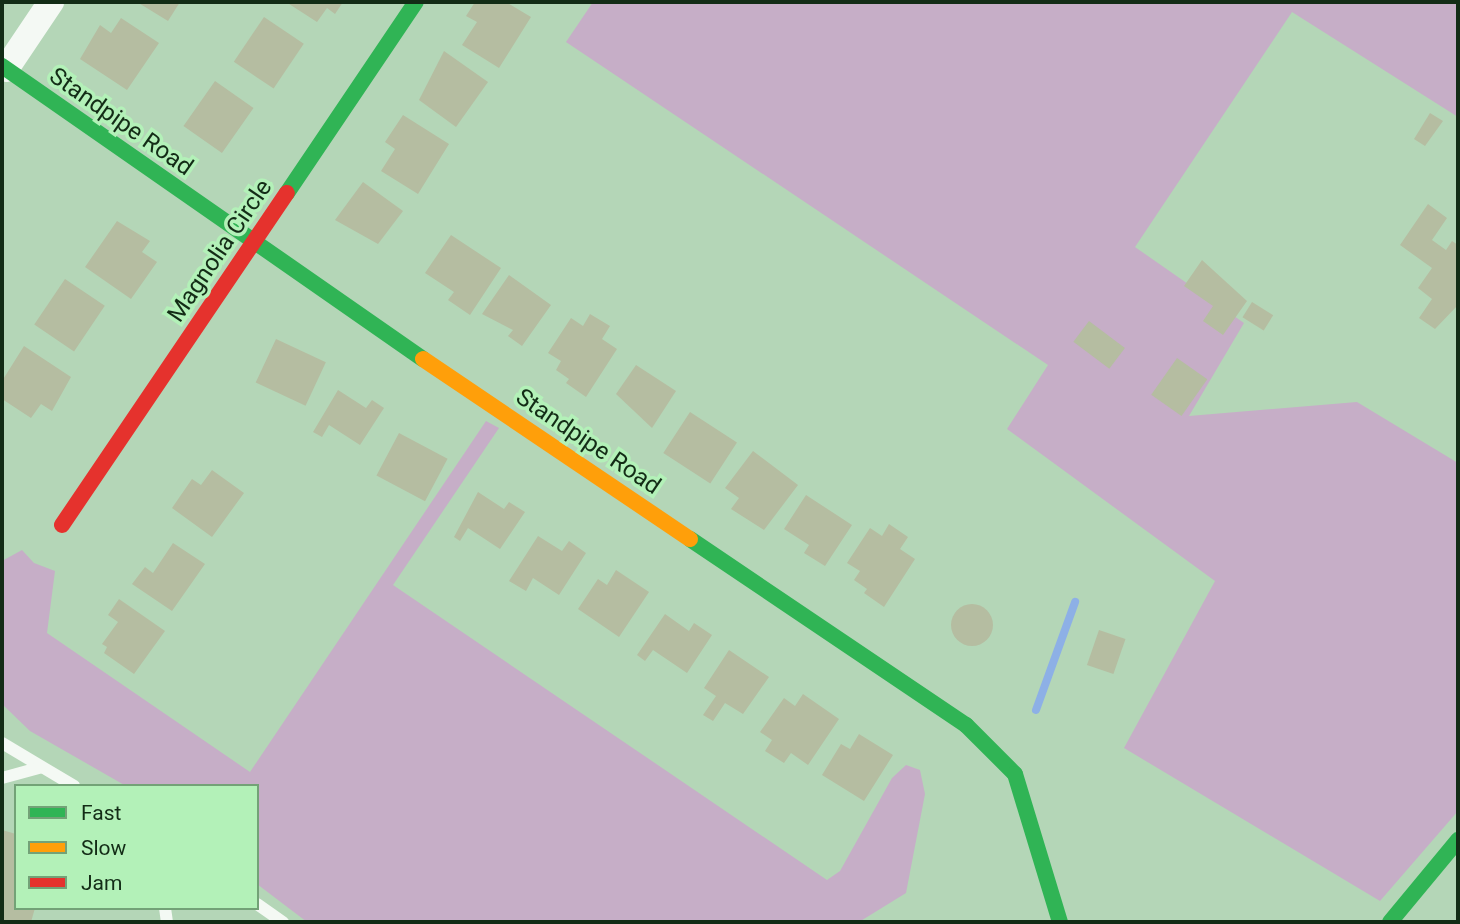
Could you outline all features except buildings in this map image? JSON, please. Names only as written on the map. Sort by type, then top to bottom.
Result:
[{"type":"street","points":[[4,67],[51,2]]},
{"type":"street","name":"Magnolia Circle","points":[[62,525],[416,2]]},
{"type":"street","name":"Standpipe Road","points":[[4,67],[252,244],[975,733],[1003,759],[1024,792],[1060,922]]},
{"type":"street","points":[[1390,922],[1458,840]]},
{"type":"lane","points":[[2,743],[71,784]]},
{"type":"lane","points":[[2,778],[42,767]]},
{"type":"lane","points":[[259,905],[283,922]]},
{"type":"shaded area","points":[[593,2],[1458,2],[1458,117],[1292,12],[1135,247],[1244,323],[1189,416],[1357,402],[1458,463],[1458,811],[1380,901],[1124,748],[1215,581],[1007,429],[1048,365],[566,42]]},
{"type":"shaded area","points":[[486,421],[499,428],[393,585],[827,880],[840,871],[892,778],[906,765],[920,770],[925,794],[906,893],[859,922],[307,922],[259,886],[259,784],[123,784],[30,731],[2,704],[2,561],[22,550],[34,563],[55,571],[47,633],[250,772]]},
{"type":"waterway","points":[[1036,710],[1075,602]]},
{"type":"traffic: fast","points":[[287,193],[416,2]]},
{"type":"traffic: fast","points":[[2,66],[423,359]]},
{"type":"traffic: fast","points":[[690,539],[966,725],[1015,774],[1060,922]]},
{"type":"traffic: fast","points":[[1390,922],[1458,840]]},
{"type":"traffic: slow","points":[[423,359],[690,539]]},
{"type":"traffic: jam","points":[[62,525],[287,193]]}]
